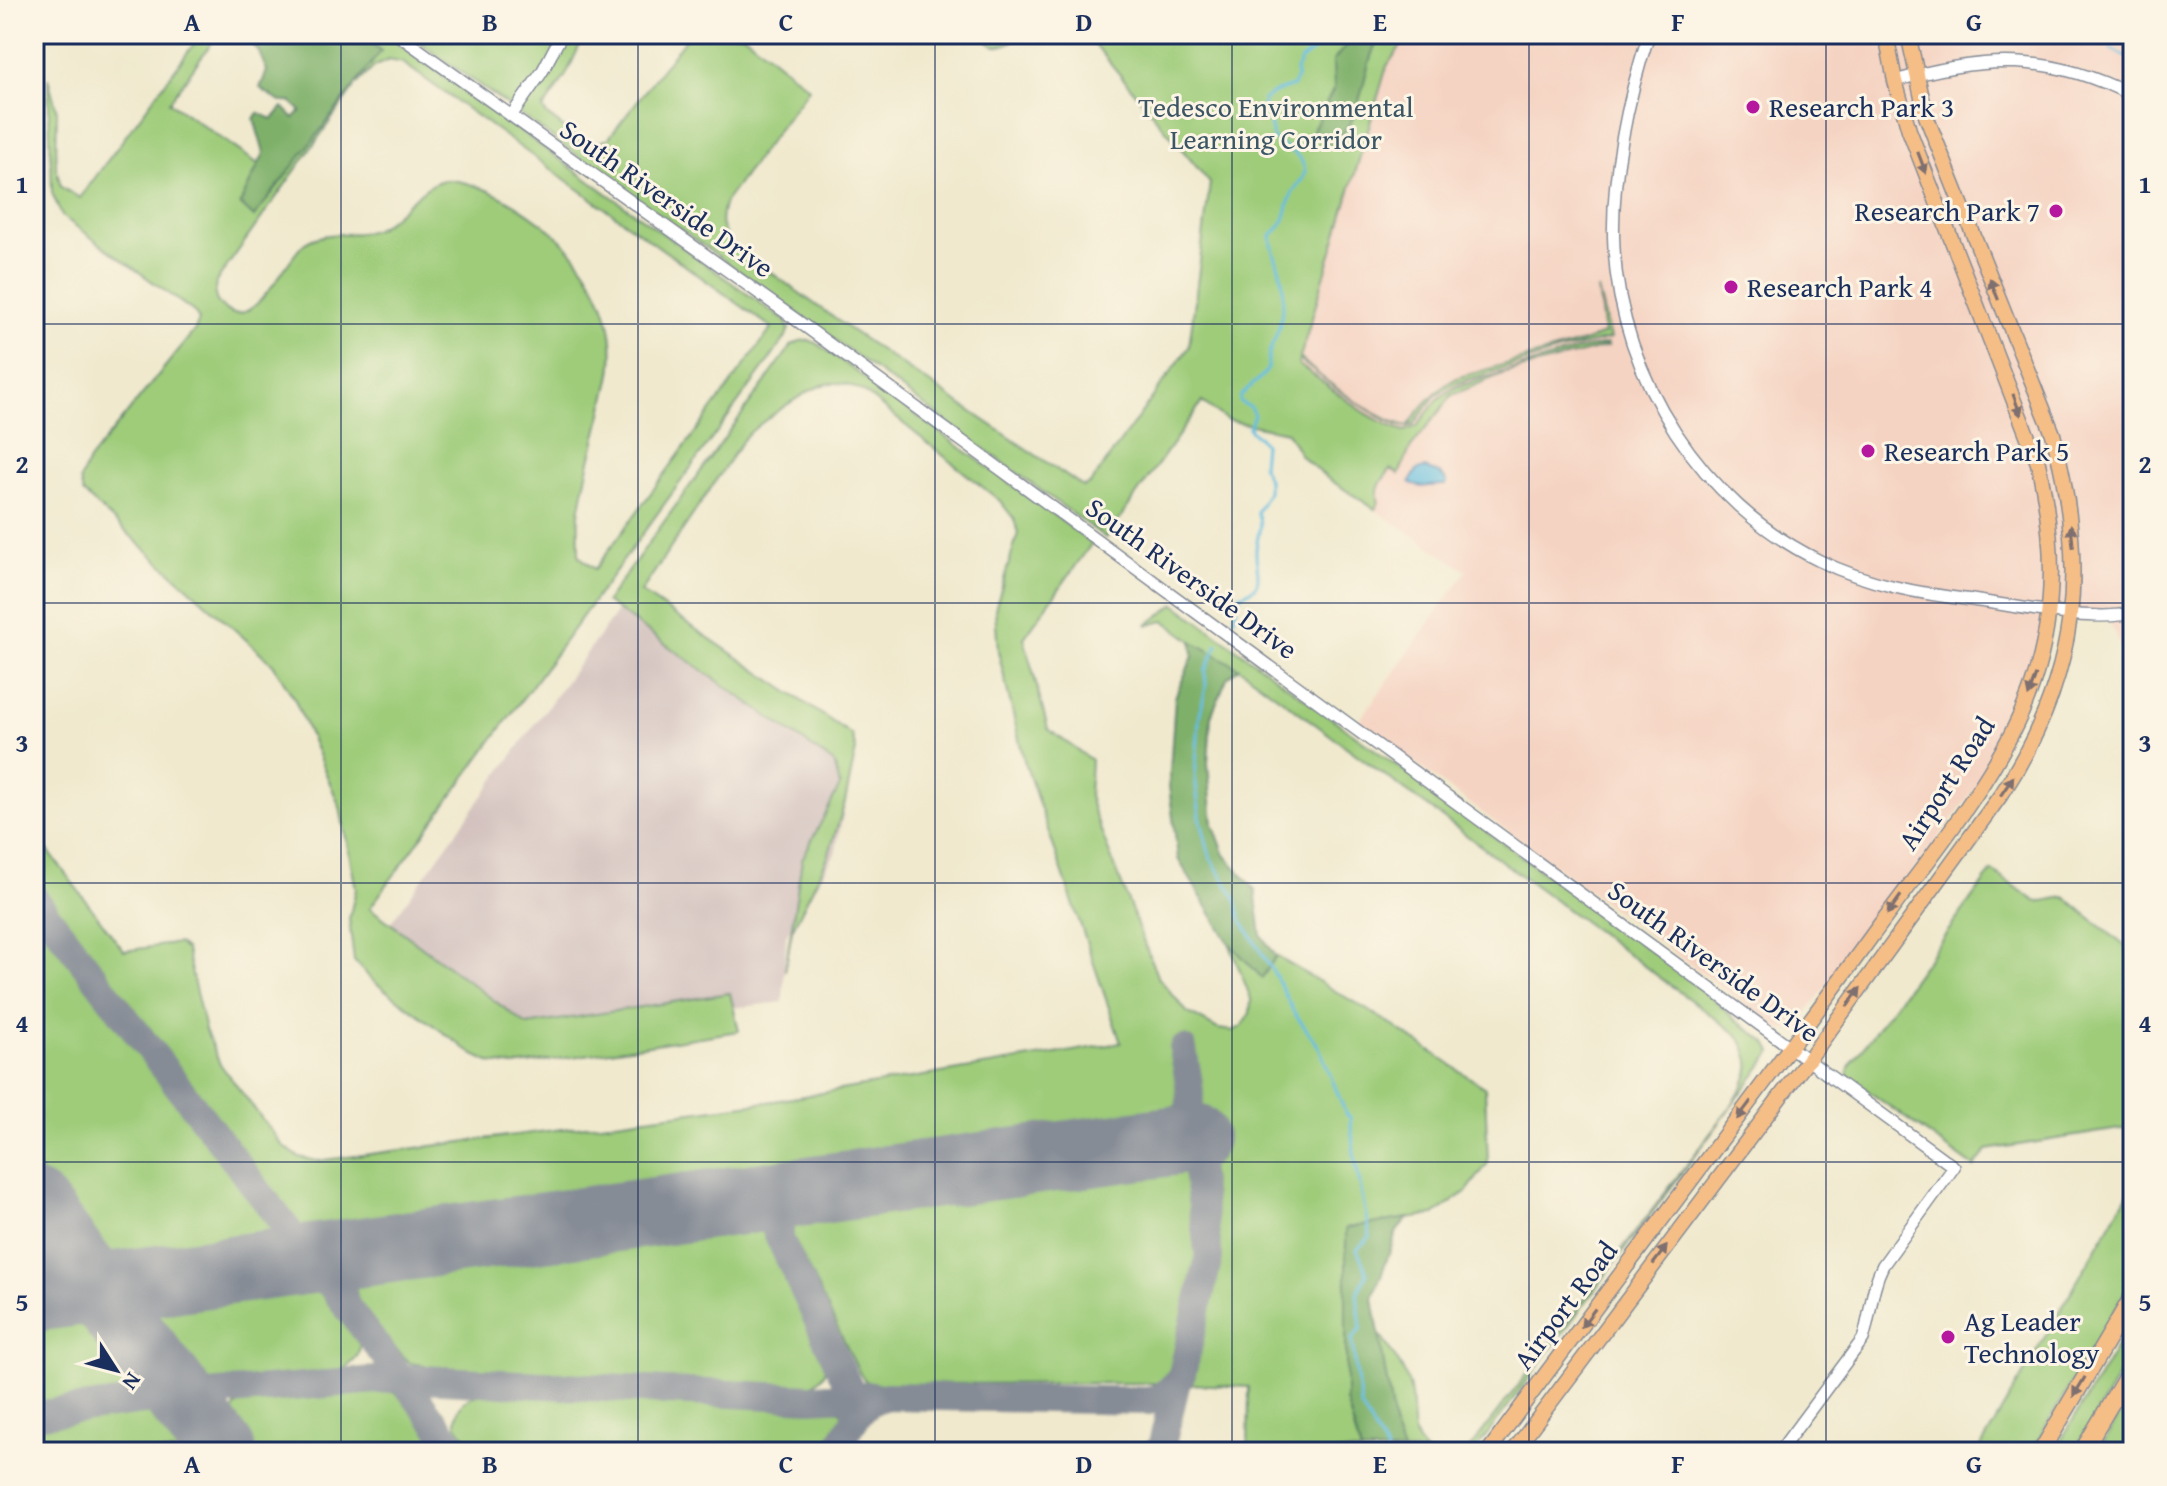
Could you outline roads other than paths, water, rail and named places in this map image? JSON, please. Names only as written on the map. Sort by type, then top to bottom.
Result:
[{"type":"highway","points":[[2041,1452],[2133,1296]]},
{"type":"highway","points":[[2082,1452],[2133,1366]]},
{"type":"main road","name":"Airport Road","points":[[1488,1452],[1791,1048],[1984,781],[2022,711],[2032,685],[2050,610],[2051,533],[2038,463],[1909,130],[1886,34]]},
{"type":"main road","name":"Airport Road","points":[[1513,1452],[1808,1060],[2017,770],[2052,693],[2065,648],[2070,614],[2073,538],[2053,434],[1926,116],[1908,34]]},
{"type":"street","name":"South Riverside Drive","points":[[397,34],[1071,520],[1954,1167],[1883,1265],[1875,1280],[1863,1339],[1786,1450]]},
{"type":"street","points":[[511,116],[542,72],[562,34]]},
{"type":"street","points":[[1649,34],[1618,165],[1614,249],[1620,296],[1633,345],[1652,391],[1687,449],[1747,513],[1820,561],[1890,587],[2070,614],[2116,617],[2133,612]]},
{"type":"street","points":[[1895,81],[1957,64],[2022,62],[2087,75],[2133,96]]},
{"type":"water","points":[[1425,468],[1440,474],[1447,481],[1446,485],[1422,487],[1410,482],[1417,470]]},
{"type":"waterway","points":[[1234,619],[1240,595],[1257,583],[1256,551],[1260,523],[1257,512],[1268,492],[1268,480],[1262,466],[1264,444],[1251,432],[1249,428],[1254,415],[1250,407],[1240,402],[1240,397],[1268,368],[1280,323],[1283,294],[1271,235],[1281,226],[1290,198],[1305,169],[1297,155],[1272,136],[1263,100],[1293,86],[1301,60],[1317,48],[1312,34]]},
{"type":"waterway","points":[[2111,49],[2133,60]]},
{"type":"waterway","points":[[1218,644],[1205,671],[1206,686],[1199,719],[1195,777],[1200,817],[1211,859],[1235,897],[1241,919],[1293,1011],[1319,1047],[1346,1114],[1350,1117],[1370,1237],[1357,1249],[1367,1273],[1357,1294],[1361,1328],[1352,1340],[1361,1407],[1387,1452]]},
{"type":"place","name":"Research Park 3","points":[[1753,107]]},
{"type":"place","name":"Research Park 7","points":[[2056,211]]},
{"type":"place","name":"Research Park 4","points":[[1731,287]]},
{"type":"place","name":"Research Park 5","points":[[1868,451]]},
{"type":"place","name":"Ag Leader Technology","points":[[1948,1337]]},
{"type":"park label","name":"Tedesco Environmental Learning Corridor","points":[[1276,123]]}]
